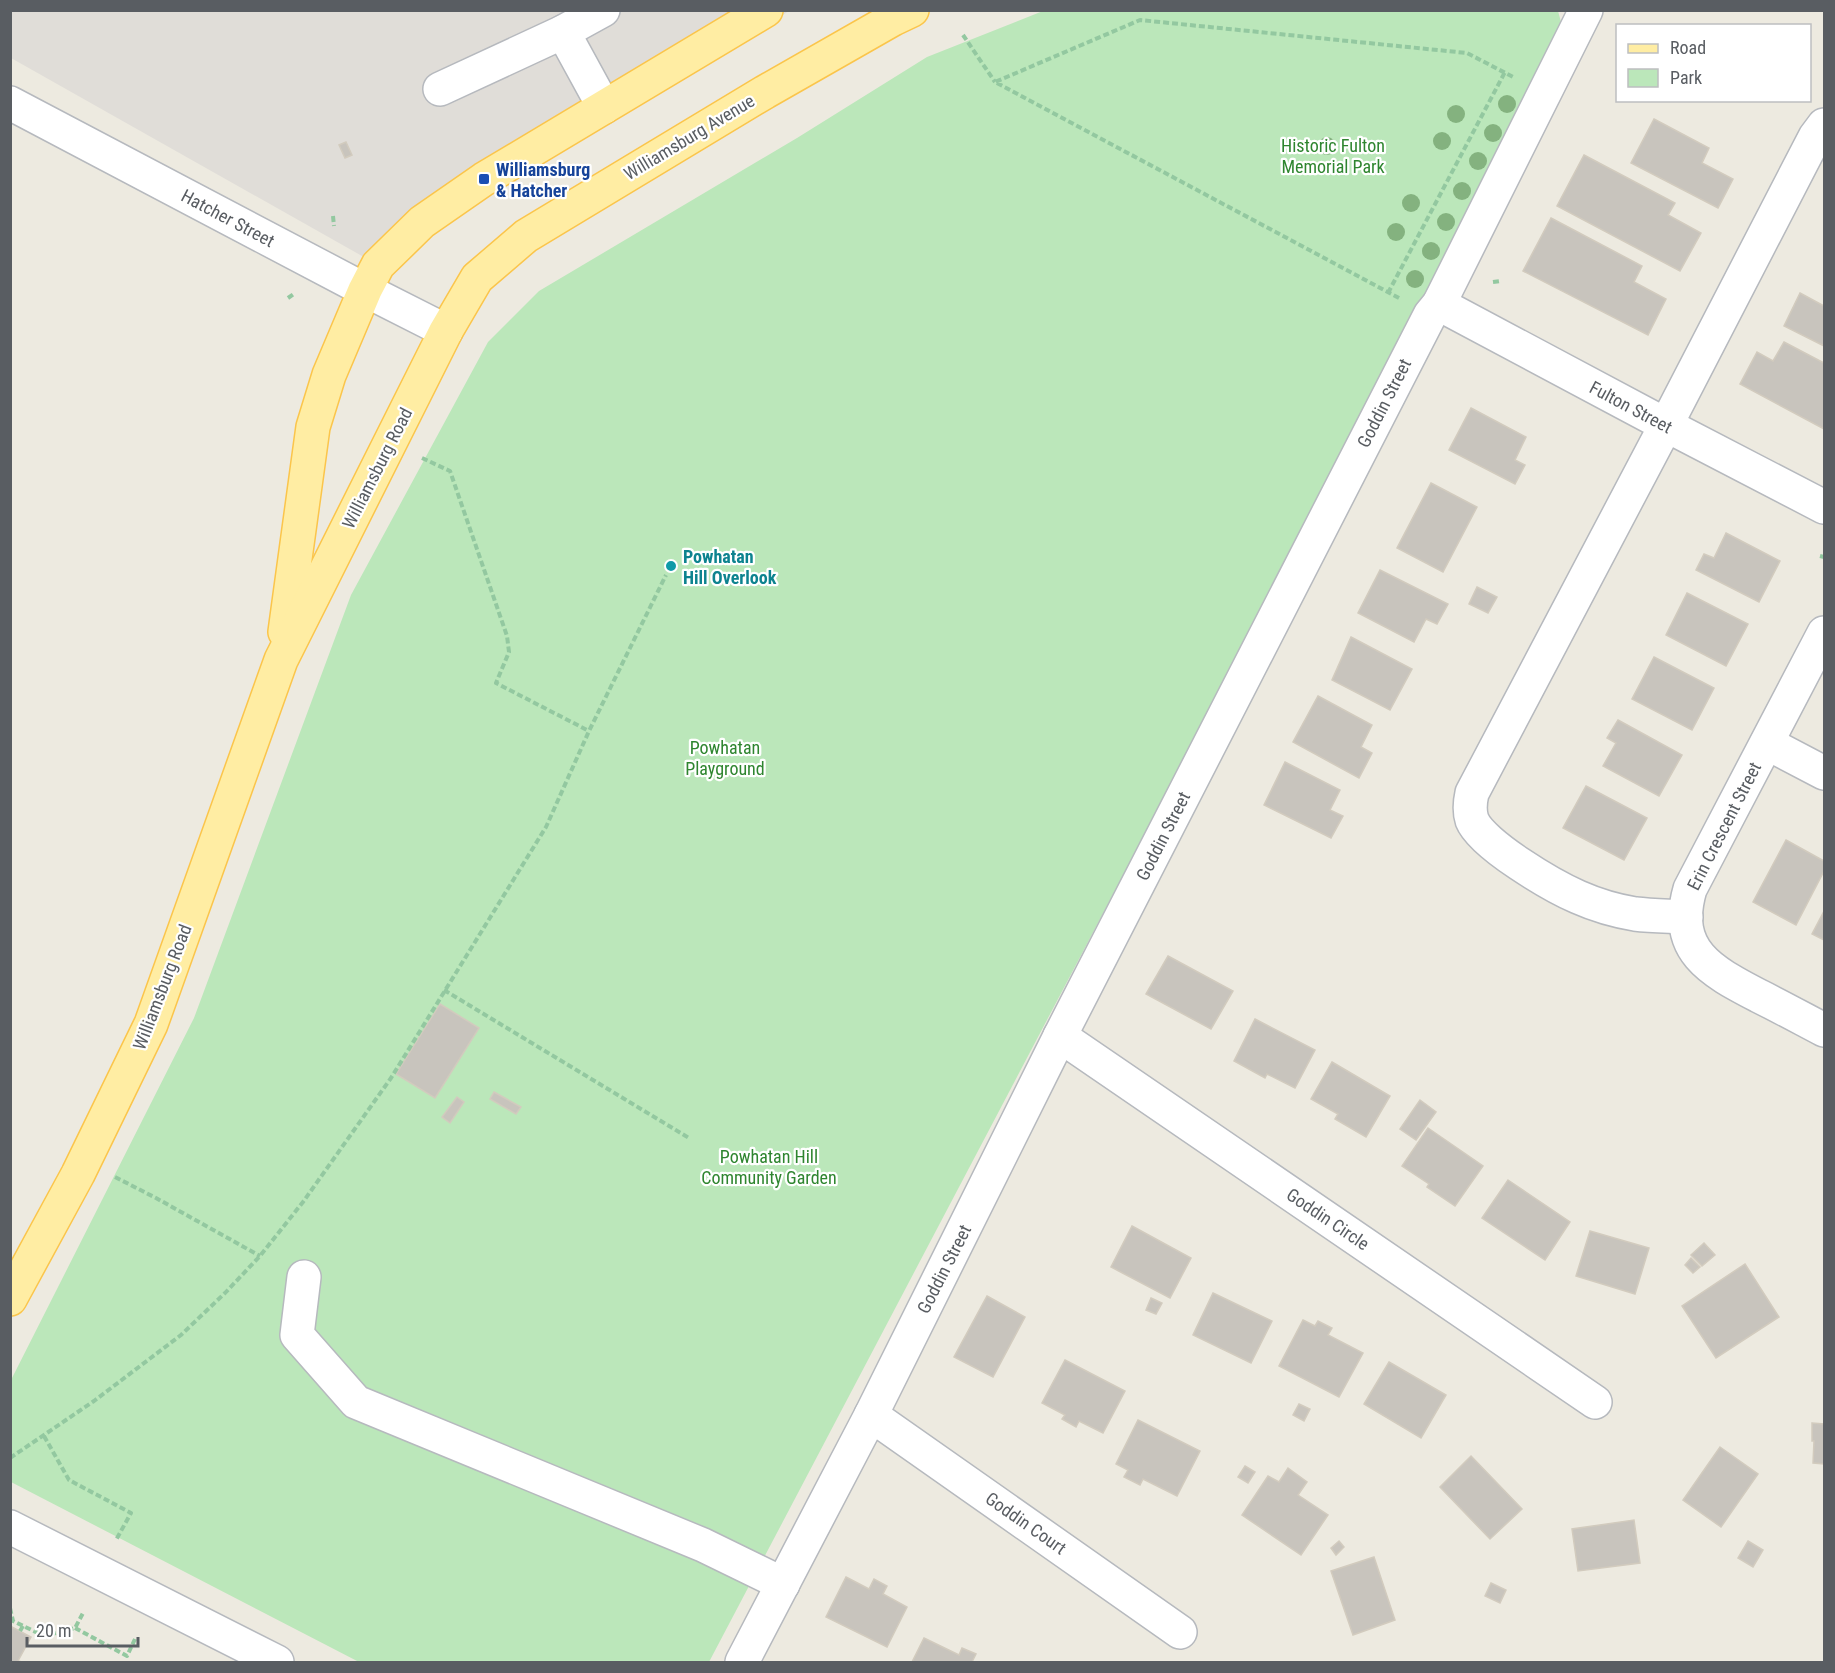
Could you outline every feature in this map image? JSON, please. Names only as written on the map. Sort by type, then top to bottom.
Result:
[{"type":"main road","points":[[365,290],[378,265],[422,222],[484,179],[766,10]]},
{"type":"main road","name":"Williamsburg Avenue","points":[[477,278],[526,236],[599,191],[765,92],[892,19],[912,10]]},
{"type":"main road","name":"Williamsburg Road","points":[[10,1299],[78,1174],[150,1024],[281,660],[446,330],[477,278]]},
{"type":"main road","name":"Williamsburg Road","points":[[281,660],[313,427],[329,375],[365,290]]},
{"type":"street","points":[[440,89],[562,32],[603,10]]},
{"type":"street","name":"Goddin Street","points":[[742,1662],[871,1415],[1060,1036],[1586,10]]},
{"type":"street","points":[[562,32],[604,107]]},
{"type":"street","name":"Hatcher Street","points":[[10,103],[365,290],[446,330]]},
{"type":"street","points":[[1686,917],[1636,914],[1606,907],[1552,884],[1507,855],[1483,834],[1473,821],[1470,806],[1472,793],[1815,137],[1824,125]]},
{"type":"street","name":"Fulton Street","points":[[1434,310],[1666,425],[1824,507]]},
{"type":"street","name":"Erin Crescent Street","points":[[1824,633],[1690,889],[1686,901],[1686,917],[1687,931],[1692,946],[1702,960],[1721,976],[1824,1030]]},
{"type":"street","points":[[1767,743],[1824,773]]},
{"type":"street","name":"Goddin Circle","points":[[1060,1036],[1596,1402]]},
{"type":"street","points":[[304,1277],[297,1335],[356,1402],[703,1545],[783,1584]]},
{"type":"street","name":"Goddin Court","points":[[871,1415],[1180,1632]]},
{"type":"street","points":[[10,1527],[277,1662]]},
{"type":"path","points":[[995,82],[1140,20],[1467,53],[1543,96]]},
{"type":"path","points":[[963,34],[995,82],[1388,293],[1434,310]]},
{"type":"path","points":[[1388,293],[1504,72]]},
{"type":"path","points":[[333,216],[334,226]]},
{"type":"path","points":[[1493,282],[1500,281]]},
{"type":"path","points":[[413,454],[450,471],[507,636],[509,652],[496,683],[589,731]]},
{"type":"path","points":[[10,1458],[94,1401],[181,1335],[260,1256],[303,1202],[391,1078],[546,827],[589,731],[666,575]]},
{"type":"path","points":[[444,990],[689,1138]]},
{"type":"path","points":[[110,1175],[260,1256]]},
{"type":"path","points":[[44,1436],[69,1480],[131,1513],[113,1545]]},
{"type":"path","points":[[10,1608],[13,1621],[44,1636],[75,1628],[127,1656],[135,1639]]},
{"type":"path","points":[[75,1628],[83,1613]]},
{"type":"path","points":[[20,1631],[23,1626]]},
{"type":"shaded area","points":[[11,11],[789,11],[378,265],[11,58]]},
{"type":"green space","name":"Powhatan Playground","points":[[1043,11],[1558,11],[1561,22],[1559,32],[1397,355],[709,1662],[359,1662],[11,1482],[10,1382],[194,1018],[351,595],[488,342],[539,291],[797,138],[927,57]]},
{"type":"building","points":[[1654,119],[1709,148],[1702,163],[1733,179],[1718,208],[1631,163]]},
{"type":"building","points":[[346,142],[352,155],[345,158],[339,145]]},
{"type":"building","points":[[1584,155],[1675,203],[1668,215],[1701,233],[1680,271],[1557,206]]},
{"type":"building","points":[[1551,218],[1642,266],[1634,282],[1666,299],[1648,335],[1523,271]]},
{"type":"building","points":[[1800,293],[1824,306],[1824,346],[1784,326]]},
{"type":"building","points":[[1784,342],[1824,363],[1824,429],[1740,384],[1757,352],[1773,361]]},
{"type":"building","points":[[1471,408],[1526,437],[1515,460],[1525,465],[1515,484],[1449,450]]},
{"type":"building","points":[[1431,483],[1477,507],[1443,572],[1397,548]]},
{"type":"building","points":[[1726,533],[1780,561],[1759,602],[1696,570],[1704,554],[1714,558]]},
{"type":"building","points":[[1380,570],[1448,604],[1437,624],[1426,619],[1414,642],[1358,613]]},
{"type":"building","points":[[1477,587],[1497,597],[1488,613],[1469,604]]},
{"type":"building","points":[[1687,593],[1748,624],[1726,666],[1666,635]]},
{"type":"building","points":[[1351,637],[1412,669],[1390,710],[1332,680]]},
{"type":"building","points":[[1654,657],[1714,688],[1692,730],[1632,699]]},
{"type":"building","points":[[1318,696],[1372,725],[1361,747],[1372,753],[1359,778],[1293,742]]},
{"type":"building","points":[[1618,720],[1682,755],[1659,796],[1603,766],[1616,743],[1607,738]]},
{"type":"building","points":[[1285,762],[1340,790],[1330,810],[1343,816],[1331,838],[1264,805]]},
{"type":"building","points":[[1586,786],[1647,818],[1624,860],[1563,828]]},
{"type":"building","points":[[1786,840],[1824,861],[1824,871],[1796,925],[1753,902]]},
{"type":"building","points":[[1824,911],[1824,940],[1812,934]]},
{"type":"building","points":[[1168,956],[1233,991],[1211,1029],[1146,994]]},
{"type":"building","points":[[440,1004],[479,1028],[435,1098],[396,1074]]},
{"type":"building","points":[[1255,1019],[1315,1050],[1295,1088],[1267,1074],[1265,1078],[1234,1061]]},
{"type":"building","points":[[1332,1062],[1390,1096],[1366,1137],[1335,1119],[1338,1114],[1311,1099]]},
{"type":"building","points":[[494,1092],[521,1107],[516,1114],[490,1099]]},
{"type":"building","points":[[457,1097],[464,1102],[450,1123],[442,1117]]},
{"type":"building","points":[[1420,1100],[1436,1112],[1416,1140],[1400,1129]]},
{"type":"building","points":[[1428,1128],[1483,1166],[1455,1206],[1427,1187],[1429,1184],[1402,1166]]},
{"type":"building","points":[[1508,1180],[1570,1222],[1545,1260],[1482,1218]]},
{"type":"building","points":[[1132,1226],[1191,1258],[1170,1298],[1111,1267]]},
{"type":"building","points":[[1590,1231],[1649,1248],[1635,1294],[1576,1276]]},
{"type":"building","points":[[1704,1243],[1715,1255],[1702,1266],[1691,1255]]},
{"type":"building","points":[[1691,1258],[1700,1267],[1693,1273],[1685,1265]]},
{"type":"building","points":[[1745,1264],[1779,1317],[1716,1358],[1682,1306]]},
{"type":"building","points":[[1213,1293],[1272,1321],[1251,1363],[1193,1335]]},
{"type":"building","points":[[987,1296],[1025,1317],[993,1377],[954,1357]]},
{"type":"building","points":[[1151,1298],[1162,1303],[1156,1314],[1146,1310]]},
{"type":"building","points":[[1303,1320],[1315,1326],[1318,1321],[1332,1328],[1328,1335],[1363,1353],[1339,1397],[1279,1366]]},
{"type":"building","points":[[1065,1360],[1125,1391],[1103,1433],[1079,1421],[1076,1427],[1062,1419],[1065,1415],[1042,1403]]},
{"type":"building","points":[[1389,1362],[1446,1395],[1421,1438],[1364,1404]]},
{"type":"building","points":[[1299,1404],[1310,1409],[1304,1421],[1293,1415]]},
{"type":"building","points":[[1138,1420],[1200,1451],[1177,1496],[1143,1479],[1140,1485],[1124,1477],[1128,1470],[1116,1464]]},
{"type":"building","points":[[1812,1423],[1824,1424],[1824,1464],[1813,1463]]},
{"type":"building","points":[[1720,1447],[1758,1474],[1721,1527],[1683,1500]]},
{"type":"building","points":[[1471,1456],[1522,1509],[1490,1539],[1440,1487]]},
{"type":"building","points":[[1245,1466],[1255,1472],[1248,1483],[1238,1477]]},
{"type":"building","points":[[1288,1468],[1307,1482],[1298,1495],[1328,1515],[1301,1555],[1242,1515],[1268,1476],[1279,1482]]},
{"type":"building","points":[[1634,1520],[1640,1563],[1578,1571],[1572,1529]]},
{"type":"building","points":[[1339,1541],[1344,1547],[1336,1555],[1331,1548]]},
{"type":"building","points":[[1748,1541],[1763,1550],[1753,1567],[1738,1558]]},
{"type":"building","points":[[1374,1557],[1395,1620],[1353,1635],[1331,1571]]},
{"type":"building","points":[[846,1577],[869,1589],[874,1579],[887,1586],[883,1594],[907,1607],[887,1647],[826,1617]]},
{"type":"building","points":[[1491,1583],[1506,1590],[1500,1603],[1485,1596]]},
{"type":"building","points":[[10,1626],[31,1637],[18,1661],[22,1662],[10,1662]]},
{"type":"building","points":[[924,1638],[959,1655],[962,1648],[976,1654],[972,1662],[912,1662]]},
{"type":"place","name":"Williamsburg & Hatcher","points":[[484,179]]},
{"type":"place","name":"Powhatan Hill Overlook","points":[[671,566]]},
{"type":"park label","name":"Historic Fulton Memorial Park","points":[[1333,155]]},
{"type":"park label","name":"Powhatan Hill Community Garden","points":[[769,1166]]}]
